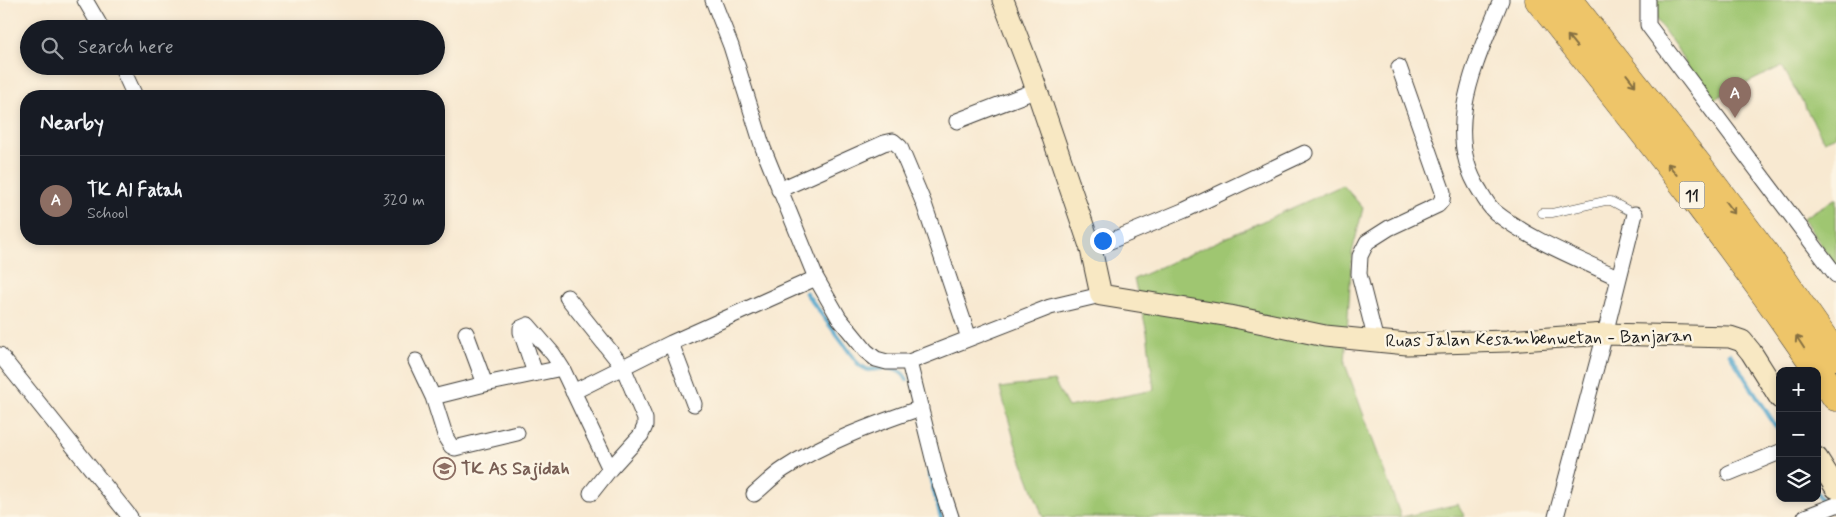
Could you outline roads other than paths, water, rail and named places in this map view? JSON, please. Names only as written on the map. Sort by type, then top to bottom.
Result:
[{"type":"highway","name":"11","points":[[1539,0],[1724,237],[1788,324],[1836,397]]},
{"type":"highway","name":"11","points":[[1568,0],[1765,254],[1836,356]]},
{"type":"main road","points":[[1003,0],[1037,90],[1091,249],[1101,296]]},
{"type":"main road","name":"Ruas Jalan Kesambenwetan - Banjaran","points":[[1101,296],[1230,316],[1325,336],[1407,344],[1470,343],[1605,334],[1730,337],[1742,341],[1752,352],[1776,391]]},
{"type":"main road","points":[[1821,464],[1836,488]]},
{"type":"street","points":[[85,0],[97,20]]},
{"type":"street","points":[[713,0],[731,46],[763,148],[816,278],[839,318],[866,351],[876,359],[887,362],[909,362],[1050,307],[1101,296]]},
{"type":"street","points":[[1501,0],[1472,74],[1462,118],[1463,149],[1472,180],[1493,211],[1532,237],[1619,278]]},
{"type":"street","points":[[1648,0],[1648,25],[1836,275]]},
{"type":"street","points":[[1376,341],[1359,274],[1360,256],[1367,242],[1389,228],[1438,205],[1442,200],[1443,192],[1399,67]]},
{"type":"street","points":[[125,75],[132,90]]},
{"type":"street","points":[[957,121],[1037,90]]},
{"type":"street","points":[[779,190],[884,143],[893,141],[900,147],[924,204],[969,338]]},
{"type":"street","points":[[1091,249],[1185,210],[1305,153]]},
{"type":"street","points":[[1556,517],[1635,214]]},
{"type":"street","points":[[573,392],[671,343],[816,278]]},
{"type":"street","points":[[567,297],[623,367],[645,419],[645,426],[641,435],[591,493]]},
{"type":"street","points":[[535,373],[521,332],[521,328],[526,325],[547,347],[562,368],[610,469]]},
{"type":"street","points":[[466,333],[485,384]]},
{"type":"street","points":[[671,343],[694,404]]},
{"type":"street","points":[[0,355],[130,517]]},
{"type":"street","points":[[416,361],[433,397],[446,438],[451,446],[456,448],[516,433]]},
{"type":"street","points":[[909,362],[937,474],[951,517]]},
{"type":"street","points":[[433,397],[562,368]]},
{"type":"street","points":[[754,494],[781,471],[799,460],[879,422],[921,408]]},
{"type":"street","points":[[1729,473],[1776,454]]},
{"type":"street","points":[[1804,517],[1836,505]]},
{"type":"lane","points":[[1542,213],[1552,213],[1611,201],[1635,214]]},
{"type":"waterway","points":[[806,293],[859,365],[868,370],[884,368],[895,370],[904,375],[907,380]]},
{"type":"waterway","points":[[1730,354],[1776,427]]},
{"type":"waterway","points":[[929,472],[941,517]]},
{"type":"waterway","points":[[1821,499],[1825,505]]},
{"type":"place","name":"TK Al Fatah","points":[[1735,118]]},
{"type":"place","name":"TK As Sajidah","points":[[445,468]]}]
